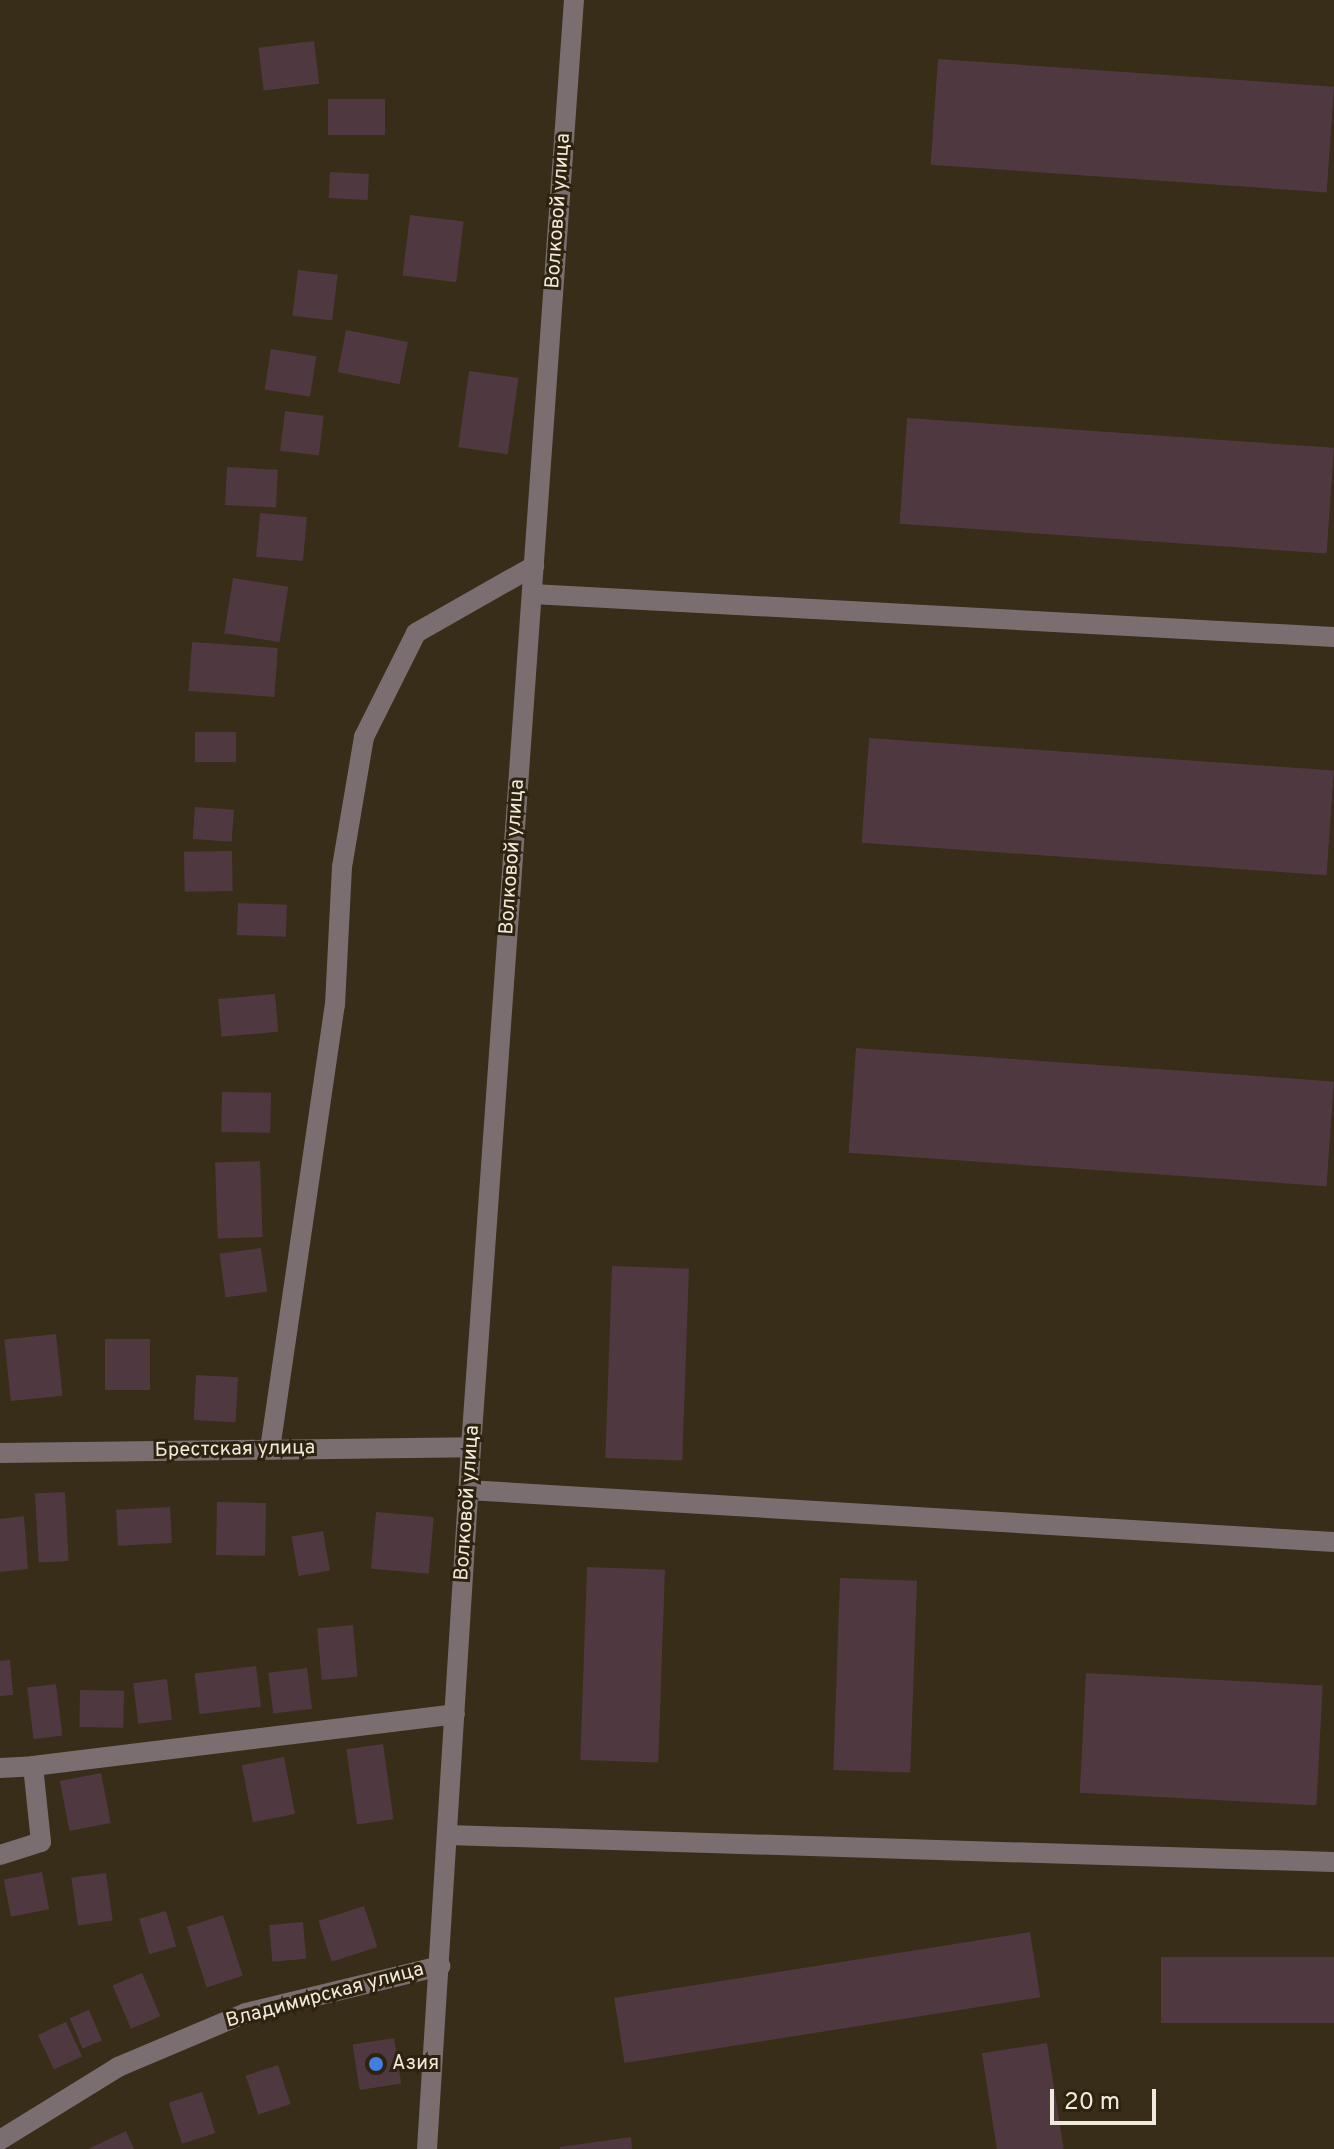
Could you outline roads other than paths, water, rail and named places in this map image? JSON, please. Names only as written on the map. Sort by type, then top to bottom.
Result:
[{"type":"street","name":"Волковой улица","points":[[427,2149],[468,1490],[574,0]]},
{"type":"street","points":[[270,1449],[335,1005],[342,867],[364,737],[416,633],[534,566]]},
{"type":"street","points":[[532,594],[1334,637]]},
{"type":"street","name":"Брестская улица","points":[[0,1453],[471,1447]]},
{"type":"street","points":[[468,1490],[1334,1542]]},
{"type":"street","points":[[0,1768],[455,1714]]},
{"type":"street","points":[[0,1855],[41,1842],[33,1766]]},
{"type":"street","points":[[448,1835],[1334,1862]]},
{"type":"street","name":"Владимирская улица","points":[[0,2140],[118,2067],[246,2013],[440,1966]]},
{"type":"place","name":"Азия","points":[[376,2064]]}]
